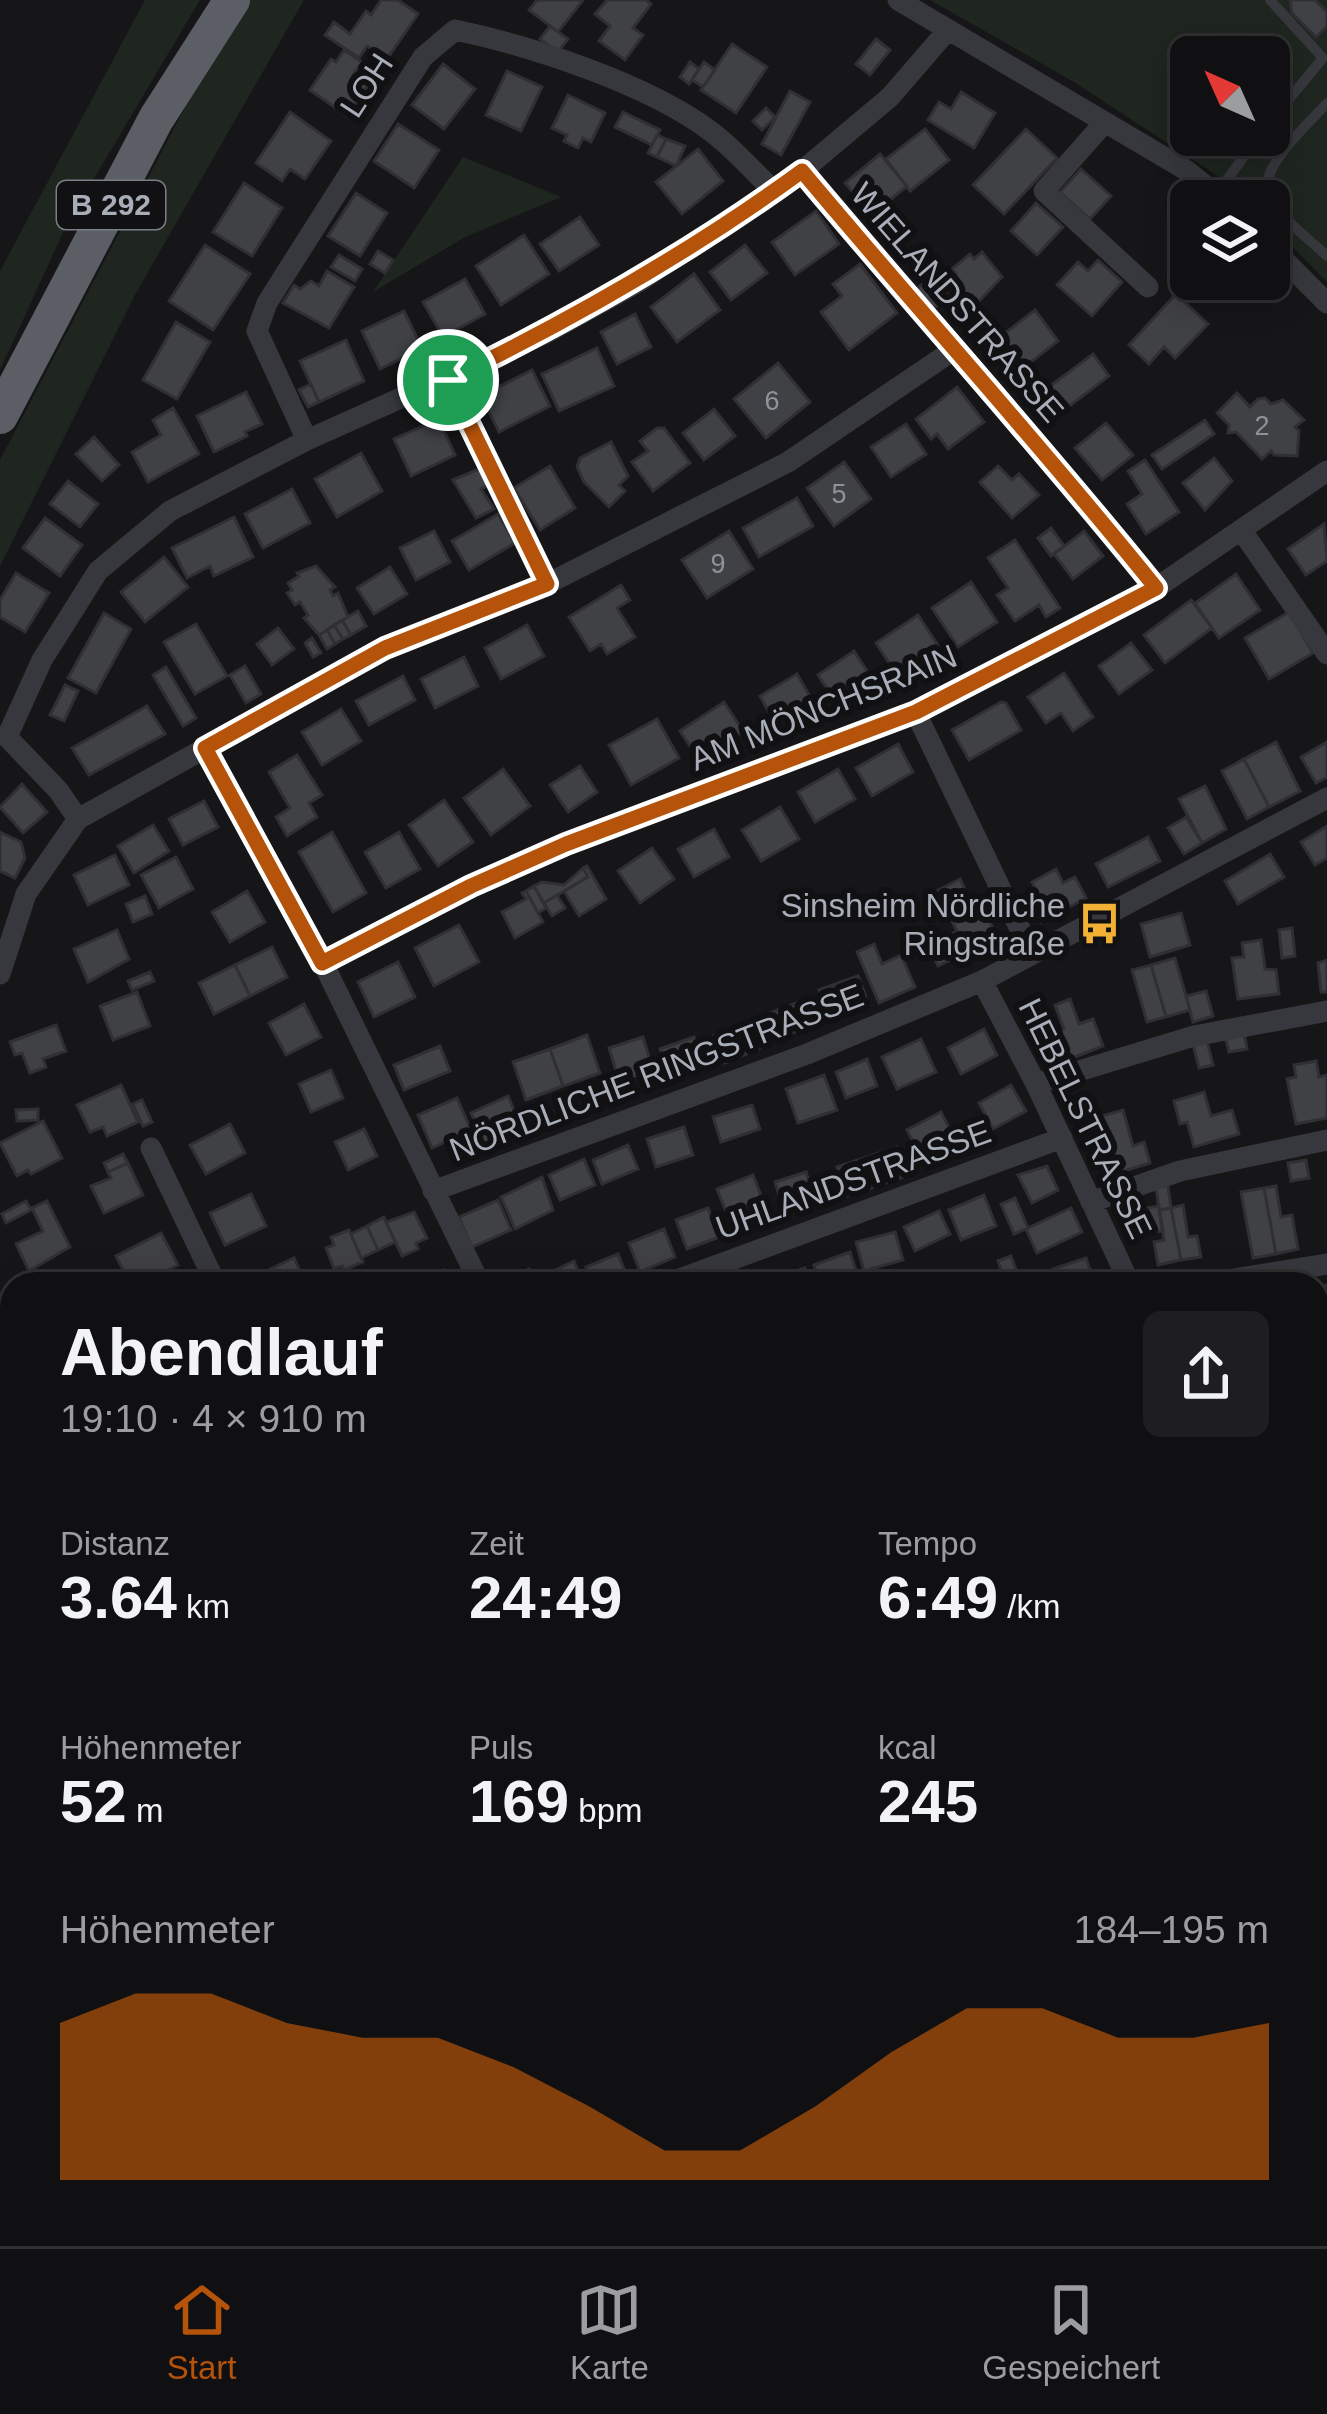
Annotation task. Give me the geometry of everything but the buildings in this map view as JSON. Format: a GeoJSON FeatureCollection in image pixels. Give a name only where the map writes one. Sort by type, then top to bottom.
{"type":"FeatureCollection","features":[{"type":"Feature","properties":{"kind":"highway","name":"B 292"},"geometry":{"type":"LineString","coordinates":[[0,416],[157,118],[232,0]]}},
{"type":"Feature","properties":{"kind":"street"},"geometry":{"type":"LineString","coordinates":[[898,0],[926,7],[947,31],[1199,180]]}},
{"type":"Feature","properties":{"kind":"street","name":"LOH"},"geometry":{"type":"LineString","coordinates":[[307,440],[257,331],[267,303],[423,58],[455,30],[610,79],[665,104],[713,133],[774,191]]}},
{"type":"Feature","properties":{"kind":"street"},"geometry":{"type":"LineString","coordinates":[[78,819],[58,790],[4,744],[42,660],[98,571],[170,511],[307,440],[448,380],[612,297],[802,171],[890,97],[947,31]]}},
{"type":"Feature","properties":{"kind":"street"},"geometry":{"type":"LineString","coordinates":[[1105,122],[1044,191],[1148,287]]}},
{"type":"Feature","properties":{"kind":"street","name":"WIELANDSTRASSE"},"geometry":{"type":"LineString","coordinates":[[802,171],[952,351],[1061,470],[1156,588]]}},
{"type":"Feature","properties":{"kind":"street"},"geometry":{"type":"LineString","coordinates":[[1290,266],[1327,303]]}},
{"type":"Feature","properties":{"kind":"street"},"geometry":{"type":"LineString","coordinates":[[0,974],[26,894],[78,819],[385,648],[547,584],[788,463],[952,351]]}},
{"type":"Feature","properties":{"kind":"street"},"geometry":{"type":"LineString","coordinates":[[448,380],[547,584]]}},
{"type":"Feature","properties":{"kind":"street","name":"AM MÖNCHSRAIN"},"geometry":{"type":"LineString","coordinates":[[322,963],[471,886],[566,844],[916,712],[1156,588],[1327,471]]}},
{"type":"Feature","properties":{"kind":"street"},"geometry":{"type":"LineString","coordinates":[[1242,531],[1327,654]]}},
{"type":"Feature","properties":{"kind":"street"},"geometry":{"type":"LineString","coordinates":[[916,712],[1032,954]]}},
{"type":"Feature","properties":{"kind":"street"},"geometry":{"type":"LineString","coordinates":[[205,748],[322,963],[474,1272]]}},
{"type":"Feature","properties":{"kind":"street","name":"NÖRDLICHE RINGSTRASSE"},"geometry":{"type":"LineString","coordinates":[[433,1190],[807,1054],[982,980],[1327,798]]}},
{"type":"Feature","properties":{"kind":"street","name":"HEBELSTRASSE"},"geometry":{"type":"LineString","coordinates":[[982,980],[1124,1272]]}},
{"type":"Feature","properties":{"kind":"street"},"geometry":{"type":"LineString","coordinates":[[1036,1084],[1194,1036],[1327,1011]]}},
{"type":"Feature","properties":{"kind":"street","name":"UHLANDSTRASSE"},"geometry":{"type":"LineString","coordinates":[[699,1272],[1062,1138]]}},
{"type":"Feature","properties":{"kind":"street"},"geometry":{"type":"LineString","coordinates":[[1091,1202],[1180,1171],[1327,1140]]}},
{"type":"Feature","properties":{"kind":"street"},"geometry":{"type":"LineString","coordinates":[[151,1148],[210,1272]]}},
{"type":"Feature","properties":{"kind":"street"},"geometry":{"type":"LineString","coordinates":[[1277,1272],[1327,1264]]}},
{"type":"Feature","properties":{"kind":"lane"},"geometry":{"type":"LineString","coordinates":[[1270,0],[1325,60],[1290,99]]}},
{"type":"Feature","properties":{"kind":"lane"},"geometry":{"type":"LineString","coordinates":[[1327,103],[1270,169],[1264,188],[1270,202],[1327,256]]}},
{"type":"Feature","properties":{"kind":"shaded area"},"geometry":{"type":"Polygon","coordinates":[[[145,0],[200,0],[67,224],[0,370],[0,271],[145,0]]]}},
{"type":"Feature","properties":{"kind":"shaded area"},"geometry":{"type":"Polygon","coordinates":[[[247,0],[304,0],[135,295],[0,566],[0,460],[202,75],[247,0]]]}},
{"type":"Feature","properties":{"kind":"shaded area"},"geometry":{"type":"Polygon","coordinates":[[[930,0],[1327,0],[1327,282],[1290,244],[1290,180],[1224,180],[1187,156],[1290,156],[1290,36],[1170,36],[1170,145],[1074,82],[930,0]]]}},
{"type":"Feature","properties":{"kind":"shaded area"},"geometry":{"type":"Polygon","coordinates":[[[463,157],[561,197],[465,237],[373,292],[463,157]]]}},
{"type":"Feature","properties":{"kind":"place","name":"Sinsheim Nördliche Ringstraße"},"geometry":{"type":"Point","coordinates":[1099,924]}},
{"type":"Feature","properties":{"kind":"route"},"geometry":{"type":"LineString","coordinates":[[802,171],[952,351],[1061,470],[1156,588],[916,712],[566,844],[471,886],[322,963],[205,748],[385,648],[547,584],[448,380],[612,297],[802,171]]}}]}
